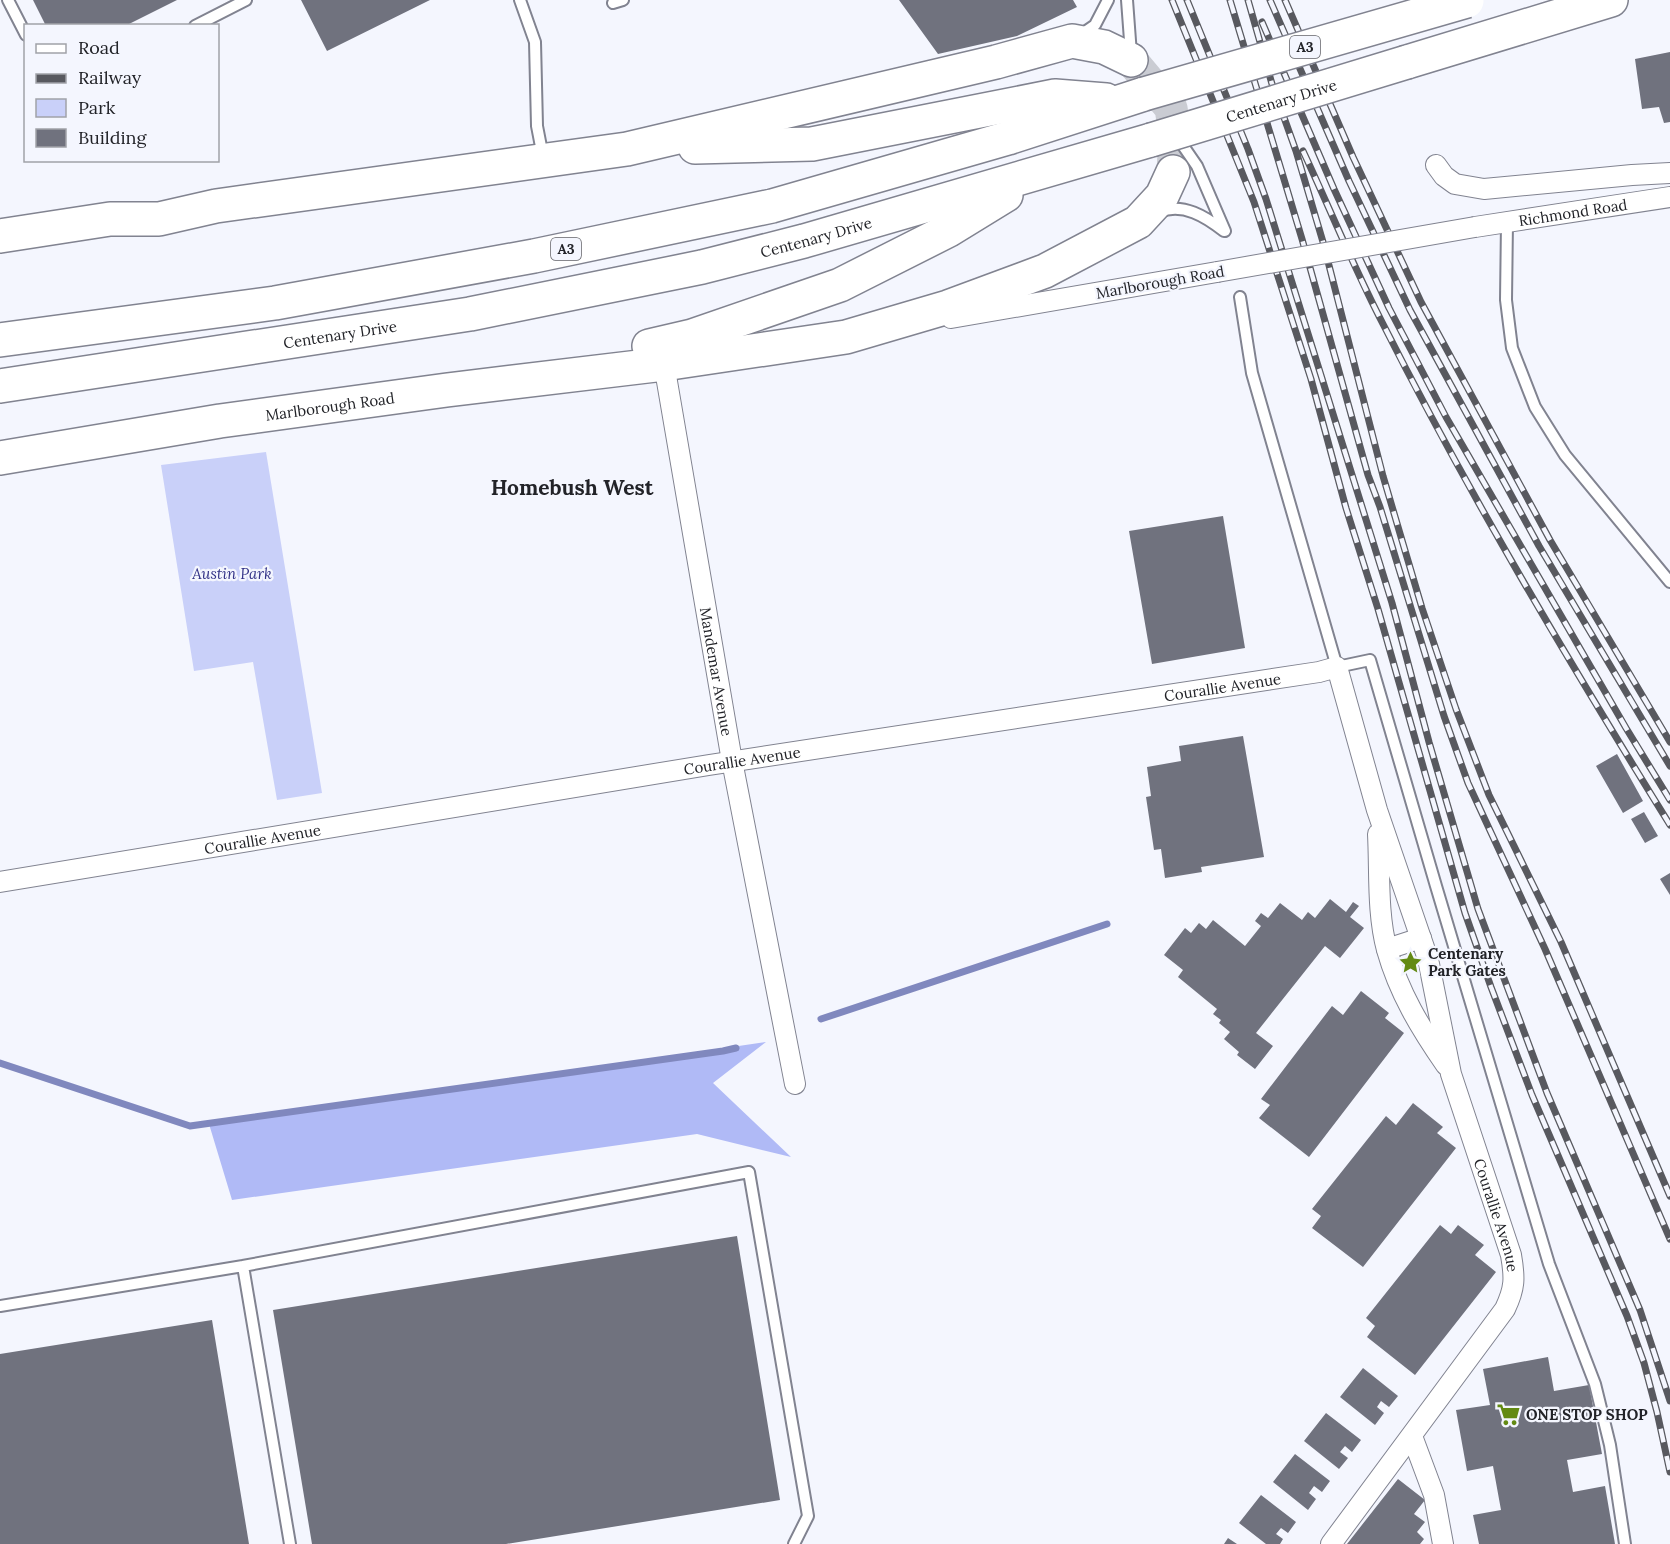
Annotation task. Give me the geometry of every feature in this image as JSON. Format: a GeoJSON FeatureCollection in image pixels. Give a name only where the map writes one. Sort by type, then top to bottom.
{"type":"FeatureCollection","features":[{"type":"Feature","properties":{"kind":"highway","name":"A3"},"geometry":{"type":"LineString","coordinates":[[0,340],[275,303],[534,256],[772,207],[1008,138],[1132,98],[1468,0]]}},
{"type":"Feature","properties":{"kind":"highway","name":"Centenary Drive"},"geometry":{"type":"LineString","coordinates":[[0,386],[470,314],[702,267],[770,250],[1040,173],[1611,0]]}},
{"type":"Feature","properties":{"kind":"highway"},"geometry":{"type":"LineString","coordinates":[[0,255],[109,235],[159,219],[216,206],[627,149],[996,62],[1072,41],[1104,47],[1131,60]]}},
{"type":"Feature","properties":{"kind":"highway"},"geometry":{"type":"LineString","coordinates":[[627,149],[812,144],[1055,96],[1132,98]]}},
{"type":"Feature","properties":{"kind":"highway","name":"Marlborough Road"},"geometry":{"type":"LineString","coordinates":[[0,458],[220,421],[447,390],[664,364],[846,337],[948,307],[1045,271],[1138,222],[1162,196],[1173,172]]}},
{"type":"Feature","properties":{"kind":"highway"},"geometry":{"type":"LineString","coordinates":[[447,390],[692,336],[840,285],[949,230],[1040,173]]}},
{"type":"Feature","properties":{"kind":"highway"},"geometry":{"type":"LineString","coordinates":[[0,236],[110,219],[159,219]]}},
{"type":"Feature","properties":{"kind":"street"},"geometry":{"type":"LineString","coordinates":[[1436,165],[1444,176],[1455,184],[1484,189],[1670,173]]}},
{"type":"Feature","properties":{"kind":"street","name":"Richmond Road"},"geometry":{"type":"LineString","coordinates":[[1475,227],[1670,197]]}},
{"type":"Feature","properties":{"kind":"street","name":"Marlborough Road"},"geometry":{"type":"LineString","coordinates":[[846,337],[1475,227]]}},
{"type":"Feature","properties":{"kind":"street","name":"Mandemar Avenue"},"geometry":{"type":"LineString","coordinates":[[664,364],[732,761],[795,1084]]}},
{"type":"Feature","properties":{"kind":"street","name":"Courallie Avenue"},"geometry":{"type":"LineString","coordinates":[[0,882],[732,761],[1319,672],[1337,667],[1377,810],[1428,959],[1451,1074],[1508,1245],[1515,1279],[1505,1310],[1331,1544]]}},
{"type":"Feature","properties":{"kind":"street","name":"Courallie Avenue"},"geometry":{"type":"LineString","coordinates":[[1377,810],[1381,914],[1387,949],[1400,987],[1418,1024],[1451,1074]]}},
{"type":"Feature","properties":{"kind":"street"},"geometry":{"type":"LineString","coordinates":[[1387,949],[1421,938]]}},
{"type":"Feature","properties":{"kind":"street"},"geometry":{"type":"LineString","coordinates":[[1412,1436],[1434,1495],[1443,1544]]}},
{"type":"Feature","properties":{"kind":"lane"},"geometry":{"type":"LineString","coordinates":[[8,0],[24,31]]}},
{"type":"Feature","properties":{"kind":"lane"},"geometry":{"type":"LineString","coordinates":[[199,24],[246,0]]}},
{"type":"Feature","properties":{"kind":"lane"},"geometry":{"type":"LineString","coordinates":[[520,0],[535,42],[537,126],[544,161]]}},
{"type":"Feature","properties":{"kind":"lane"},"geometry":{"type":"LineString","coordinates":[[1072,41],[1095,26],[1108,0]]}},
{"type":"Feature","properties":{"kind":"lane"},"geometry":{"type":"LineString","coordinates":[[1127,0],[1131,60]]}},
{"type":"Feature","properties":{"kind":"lane"},"geometry":{"type":"LineString","coordinates":[[1138,222],[1164,210],[1184,209],[1208,219],[1224,231],[1197,166],[1175,134]]}},
{"type":"Feature","properties":{"kind":"lane"},"geometry":{"type":"LineString","coordinates":[[1507,222],[1506,300],[1512,348],[1534,407],[1565,455],[1670,582]]}},
{"type":"Feature","properties":{"kind":"lane"},"geometry":{"type":"LineString","coordinates":[[1240,297],[1252,373],[1337,667],[1370,660],[1550,1264],[1595,1384],[1610,1444],[1625,1544]]}},
{"type":"Feature","properties":{"kind":"lane"},"geometry":{"type":"LineString","coordinates":[[0,1306],[243,1266],[749,1172],[808,1516],[794,1544]]}},
{"type":"Feature","properties":{"kind":"lane"},"geometry":{"type":"LineString","coordinates":[[243,1266],[290,1544]]}},
{"type":"Feature","properties":{"kind":"green space","name":"Austin Park"},"geometry":{"type":"Polygon","coordinates":[[[266,452],[322,793],[277,800],[253,662],[194,671],[161,465],[266,452]]]}},
{"type":"Feature","properties":{"kind":"shaded area"},"geometry":{"type":"Polygon","coordinates":[[[766,1042],[713,1083],[791,1157],[697,1134],[232,1200],[209,1124],[766,1042]]]}},
{"type":"Feature","properties":{"kind":"building"},"geometry":{"type":"Polygon","coordinates":[[[33,0],[177,0],[129,24],[45,24],[33,0]]]}},
{"type":"Feature","properties":{"kind":"building"},"geometry":{"type":"Polygon","coordinates":[[[301,0],[430,0],[327,51],[301,0]]]}},
{"type":"Feature","properties":{"kind":"building"},"geometry":{"type":"Polygon","coordinates":[[[899,0],[1073,0],[1077,7],[1017,36],[938,54],[899,0]]]}},
{"type":"Feature","properties":{"kind":"building"},"geometry":{"type":"Polygon","coordinates":[[[1670,52],[1670,122],[1664,123],[1659,107],[1642,109],[1635,59],[1670,52]]]}},
{"type":"Feature","properties":{"kind":"building"},"geometry":{"type":"Polygon","coordinates":[[[1223,516],[1245,648],[1152,664],[1129,531],[1223,516]]]}},
{"type":"Feature","properties":{"kind":"building"},"geometry":{"type":"Polygon","coordinates":[[[1243,736],[1264,857],[1201,867],[1202,872],[1165,878],[1161,849],[1154,850],[1146,797],[1151,796],[1147,767],[1181,761],[1179,746],[1243,736]]]}},
{"type":"Feature","properties":{"kind":"building"},"geometry":{"type":"Polygon","coordinates":[[[1617,754],[1643,801],[1623,813],[1596,766],[1617,754]]]}},
{"type":"Feature","properties":{"kind":"building"},"geometry":{"type":"Polygon","coordinates":[[[1644,812],[1658,836],[1645,843],[1631,819],[1644,812]]]}},
{"type":"Feature","properties":{"kind":"building"},"geometry":{"type":"Polygon","coordinates":[[[1670,873],[1670,895],[1660,879],[1670,873]]]}},
{"type":"Feature","properties":{"kind":"building"},"geometry":{"type":"Polygon","coordinates":[[[1330,899],[1346,912],[1353,902],[1359,906],[1350,917],[1364,928],[1340,958],[1325,946],[1256,1033],[1273,1046],[1255,1069],[1237,1055],[1239,1052],[1224,1039],[1230,1032],[1219,1023],[1221,1020],[1213,1014],[1217,1009],[1178,977],[1183,970],[1164,955],[1185,928],[1191,933],[1199,923],[1206,929],[1213,920],[1245,946],[1261,926],[1255,921],[1261,913],[1268,918],[1280,903],[1302,920],[1308,912],[1315,918],[1330,899]]]}},
{"type":"Feature","properties":{"kind":"building"},"geometry":{"type":"Polygon","coordinates":[[[1361,991],[1389,1013],[1385,1018],[1404,1033],[1309,1157],[1259,1118],[1270,1105],[1261,1099],[1332,1006],[1343,1015],[1361,991]]]}},
{"type":"Feature","properties":{"kind":"building"},"geometry":{"type":"Polygon","coordinates":[[[1413,1103],[1443,1127],[1437,1133],[1456,1148],[1363,1267],[1312,1228],[1321,1216],[1312,1209],[1386,1116],[1396,1125],[1413,1103]]]}},
{"type":"Feature","properties":{"kind":"building"},"geometry":{"type":"Polygon","coordinates":[[[1440,1225],[1451,1234],[1458,1225],[1484,1245],[1475,1255],[1496,1272],[1415,1375],[1367,1337],[1375,1326],[1366,1318],[1440,1225]]]}},
{"type":"Feature","properties":{"kind":"building"},"geometry":{"type":"Polygon","coordinates":[[[737,1236],[780,1500],[506,1544],[312,1544],[273,1310],[737,1236]]]}},
{"type":"Feature","properties":{"kind":"building"},"geometry":{"type":"Polygon","coordinates":[[[212,1320],[249,1544],[0,1544],[0,1354],[212,1320]]]}},
{"type":"Feature","properties":{"kind":"building"},"geometry":{"type":"Polygon","coordinates":[[[1548,1357],[1554,1391],[1589,1385],[1602,1454],[1567,1460],[1573,1492],[1605,1486],[1615,1544],[1479,1544],[1473,1515],[1501,1510],[1493,1466],[1467,1471],[1456,1410],[1490,1405],[1483,1369],[1548,1357]]]}},
{"type":"Feature","properties":{"kind":"building"},"geometry":{"type":"Polygon","coordinates":[[[1363,1368],[1398,1396],[1389,1407],[1381,1401],[1377,1407],[1384,1413],[1375,1425],[1340,1397],[1363,1368]]]}},
{"type":"Feature","properties":{"kind":"building"},"geometry":{"type":"Polygon","coordinates":[[[1326,1413],[1361,1440],[1352,1452],[1345,1446],[1340,1452],[1348,1458],[1339,1469],[1304,1441],[1326,1413]]]}},
{"type":"Feature","properties":{"kind":"building"},"geometry":{"type":"Polygon","coordinates":[[[1295,1454],[1330,1481],[1322,1492],[1314,1486],[1309,1493],[1316,1499],[1308,1510],[1273,1482],[1295,1454]]]}},
{"type":"Feature","properties":{"kind":"building"},"geometry":{"type":"Polygon","coordinates":[[[1398,1479],[1425,1500],[1414,1514],[1425,1522],[1417,1532],[1424,1539],[1420,1544],[1347,1544],[1398,1479]]]}},
{"type":"Feature","properties":{"kind":"building"},"geometry":{"type":"Polygon","coordinates":[[[1261,1495],[1296,1522],[1288,1533],[1281,1528],[1276,1534],[1283,1539],[1280,1544],[1266,1544],[1239,1523],[1261,1495]]]}},
{"type":"Feature","properties":{"kind":"building"},"geometry":{"type":"Polygon","coordinates":[[[1228,1538],[1237,1544],[1224,1544],[1228,1538]]]}},
{"type":"Feature","properties":{"kind":"waterway"},"geometry":{"type":"LineString","coordinates":[[821,1019],[1107,924]]}},
{"type":"Feature","properties":{"kind":"waterway"},"geometry":{"type":"LineString","coordinates":[[0,1063],[190,1126],[736,1048]]}},
{"type":"Feature","properties":{"kind":"tunnel"},"geometry":{"type":"LineString","coordinates":[[1131,60],[1171,108],[1175,134],[1173,172]]}},
{"type":"Feature","properties":{"kind":"railway"},"geometry":{"type":"LineString","coordinates":[[1172,0],[1254,202],[1311,379],[1346,508],[1378,609],[1465,913],[1532,1095],[1627,1316],[1644,1363],[1670,1472]]}},
{"type":"Feature","properties":{"kind":"railway"},"geometry":{"type":"LineString","coordinates":[[1187,0],[1266,199],[1392,603],[1429,742],[1478,909],[1547,1093],[1640,1310],[1670,1401]]}},
{"type":"Feature","properties":{"kind":"railway"},"geometry":{"type":"LineString","coordinates":[[1230,0],[1302,239],[1368,475],[1380,507],[1444,716],[1468,783],[1545,949],[1670,1239]]}},
{"type":"Feature","properties":{"kind":"railway"},"geometry":{"type":"LineString","coordinates":[[1248,0],[1272,84],[1296,151],[1323,242],[1383,476],[1422,608],[1456,709],[1489,795],[1561,942],[1670,1196]]}},
{"type":"Feature","properties":{"kind":"railway"},"geometry":{"type":"LineString","coordinates":[[1270,0],[1349,181],[1410,310],[1539,546],[1670,766]]}},
{"type":"Feature","properties":{"kind":"railway"},"geometry":{"type":"LineString","coordinates":[[1285,0],[1353,157],[1421,302],[1550,540],[1670,742]]}},
{"type":"Feature","properties":{"kind":"railway"},"geometry":{"type":"LineString","coordinates":[[1262,22],[1334,189],[1389,308],[1446,417],[1670,800]]}},
{"type":"Feature","properties":{"kind":"railway"},"geometry":{"type":"LineString","coordinates":[[1303,151],[1372,303],[1450,452],[1558,640],[1670,825]]}},
{"type":"Feature","properties":{"kind":"place","name":"Centenary Park Gates"},"geometry":{"type":"Point","coordinates":[1410,962]}},
{"type":"Feature","properties":{"kind":"place","name":"ONE STOP SHOP"},"geometry":{"type":"Point","coordinates":[1508,1414]}},
{"type":"Feature","properties":{"kind":"district","name":"Homebush West"},"geometry":{"type":"Point","coordinates":[572,487]}}]}
